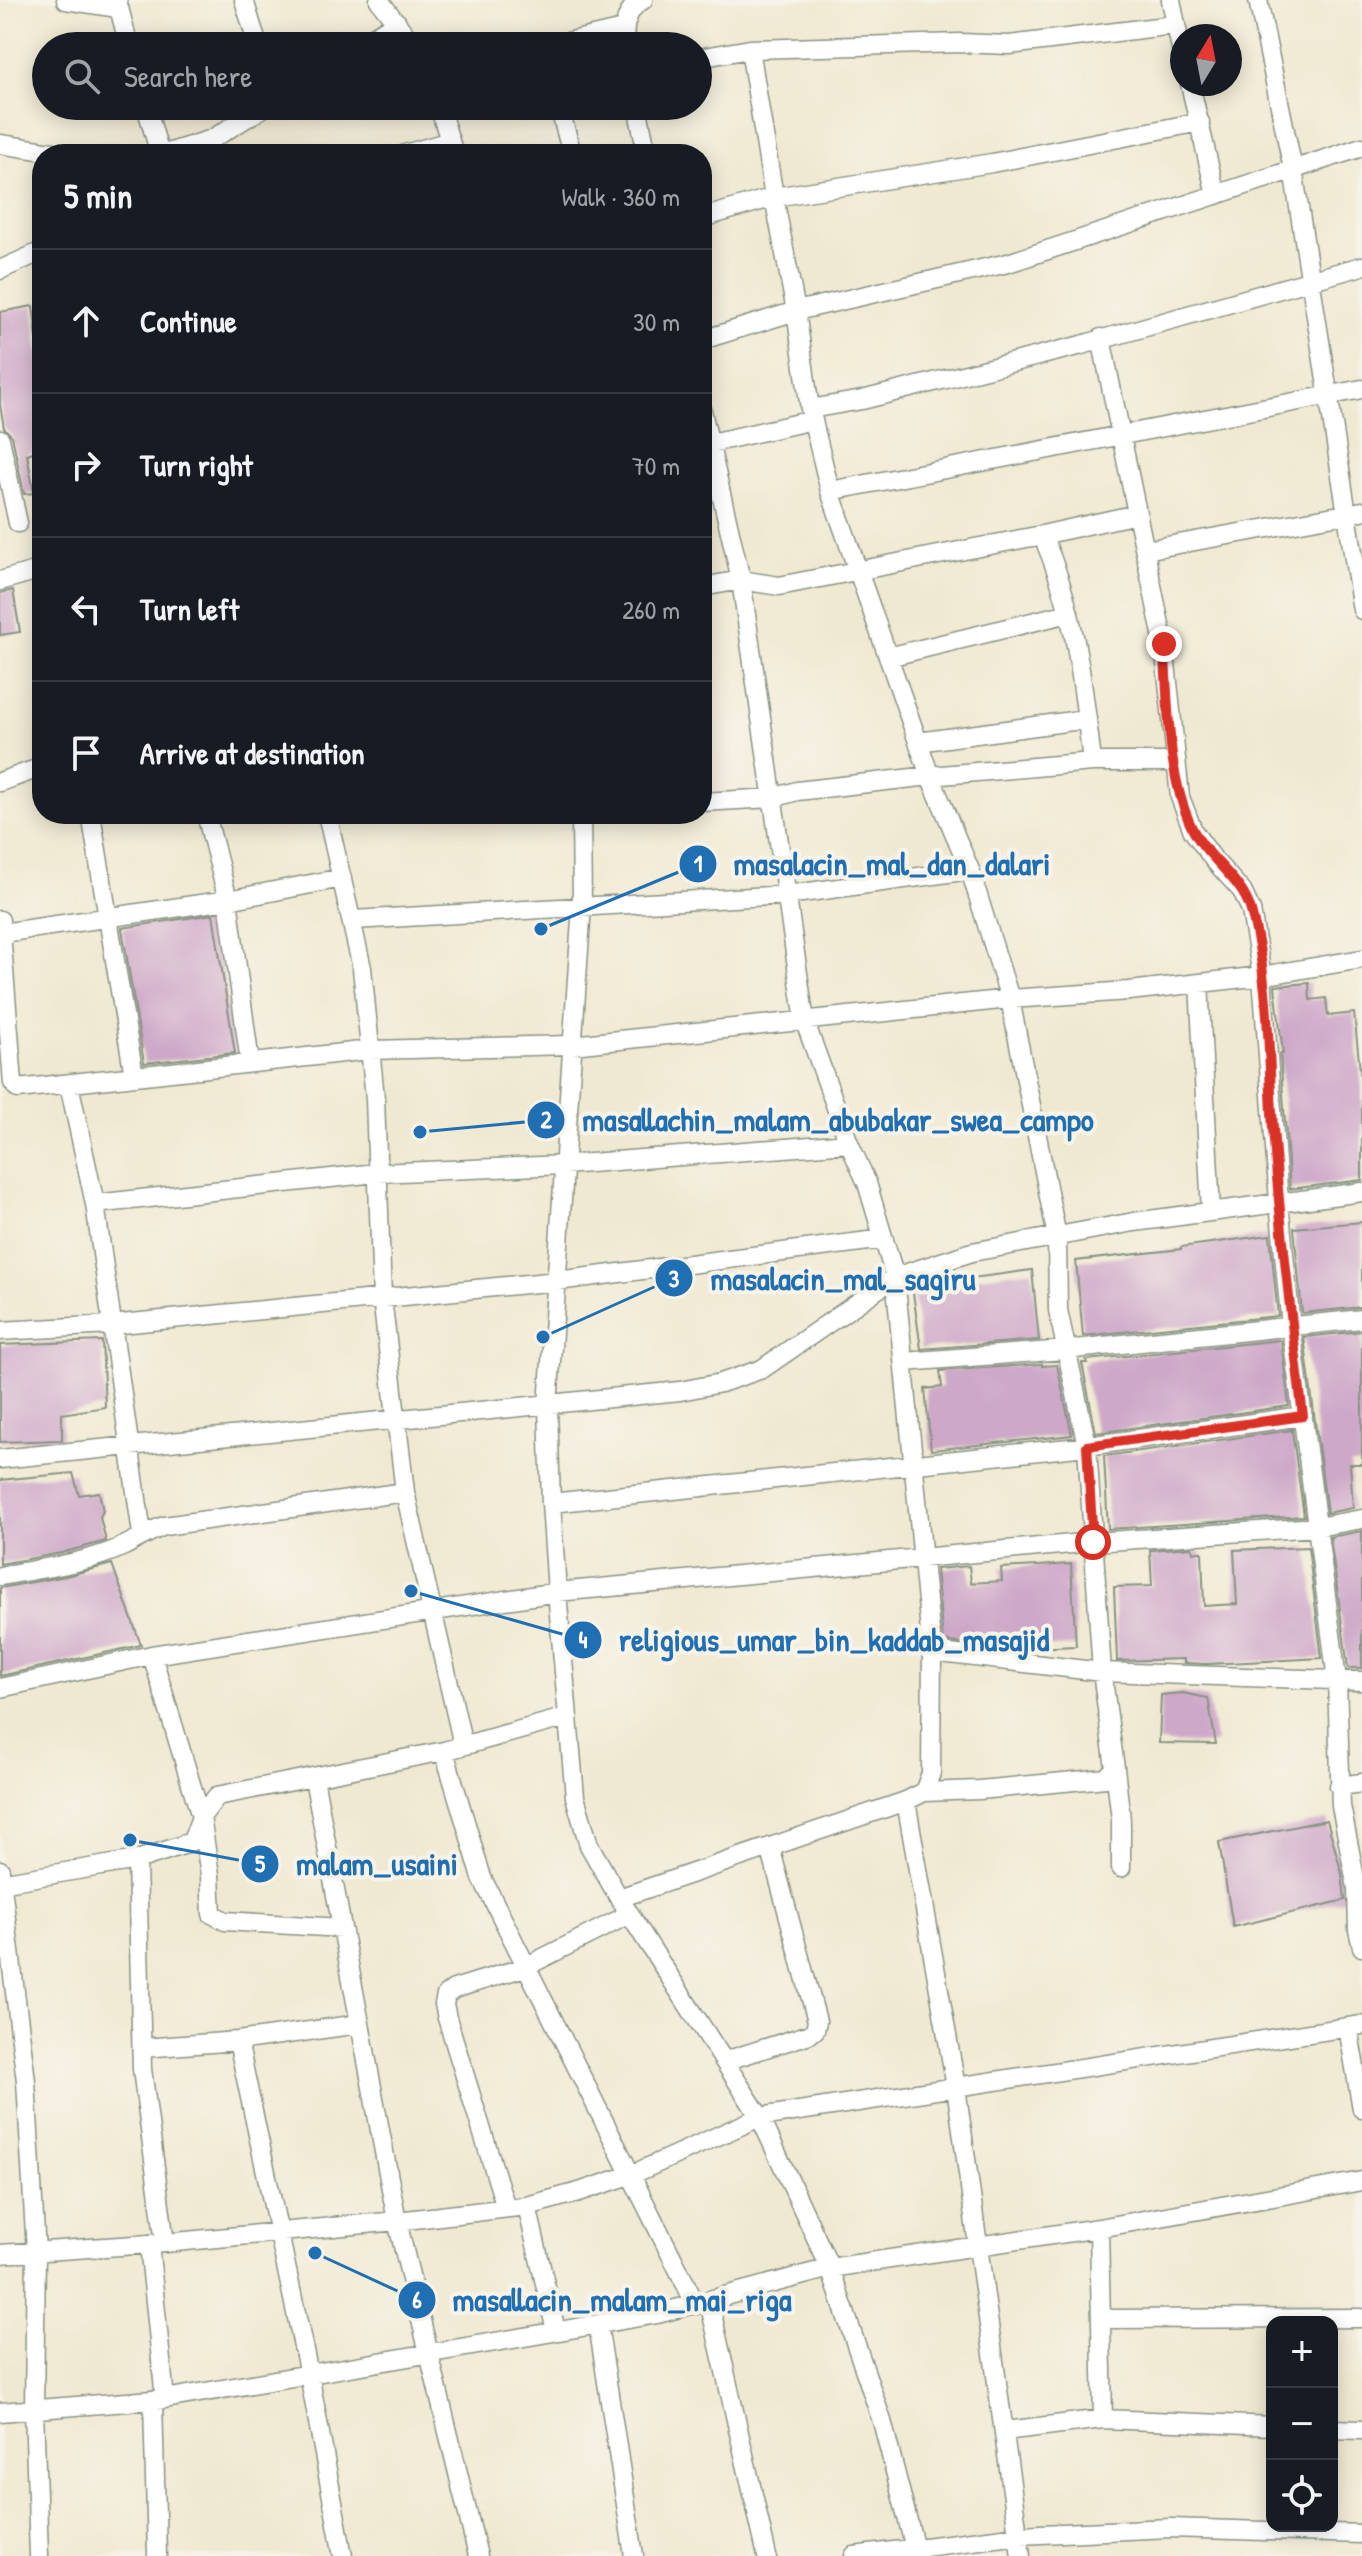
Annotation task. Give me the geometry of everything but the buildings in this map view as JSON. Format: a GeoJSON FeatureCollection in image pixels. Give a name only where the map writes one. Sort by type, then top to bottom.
{"type":"FeatureCollection","features":[{"type":"Feature","properties":{"kind":"street"},"geometry":{"type":"LineString","coordinates":[[66,0],[118,4],[125,32]]}},
{"type":"Feature","properties":{"kind":"street"},"geometry":{"type":"LineString","coordinates":[[244,0],[254,32]]}},
{"type":"Feature","properties":{"kind":"street"},"geometry":{"type":"LineString","coordinates":[[379,0],[404,32]]}},
{"type":"Feature","properties":{"kind":"street"},"geometry":{"type":"LineString","coordinates":[[625,32],[629,13],[643,0]]}},
{"type":"Feature","properties":{"kind":"street"},"geometry":{"type":"LineString","coordinates":[[1171,0],[1174,24]]}},
{"type":"Feature","properties":{"kind":"street"},"geometry":{"type":"LineString","coordinates":[[1258,0],[1293,169],[1329,397],[1355,513],[1362,610]]}},
{"type":"Feature","properties":{"kind":"street"},"geometry":{"type":"LineString","coordinates":[[381,32],[397,22]]}},
{"type":"Feature","properties":{"kind":"street"},"geometry":{"type":"LineString","coordinates":[[712,56],[750,49],[960,43],[1009,45],[1170,25]]}},
{"type":"Feature","properties":{"kind":"street"},"geometry":{"type":"LineString","coordinates":[[750,49],[812,414],[830,491],[930,776],[970,870],[1010,999],[1057,1237],[1058,1310],[1087,1446],[1102,1672],[1121,1820],[1121,1868]]}},
{"type":"Feature","properties":{"kind":"street"},"geometry":{"type":"LineString","coordinates":[[1193,96],[1216,195]]}},
{"type":"Feature","properties":{"kind":"street"},"geometry":{"type":"LineString","coordinates":[[151,120],[159,144]]}},
{"type":"Feature","properties":{"kind":"street"},"geometry":{"type":"LineString","coordinates":[[195,144],[212,139],[243,120]]}},
{"type":"Feature","properties":{"kind":"street"},"geometry":{"type":"LineString","coordinates":[[443,120],[451,144]]}},
{"type":"Feature","properties":{"kind":"street"},"geometry":{"type":"LineString","coordinates":[[563,120],[569,144]]}},
{"type":"Feature","properties":{"kind":"street"},"geometry":{"type":"LineString","coordinates":[[640,120],[645,144]]}},
{"type":"Feature","properties":{"kind":"street"},"geometry":{"type":"LineString","coordinates":[[712,215],[774,197],[992,163],[1200,122]]}},
{"type":"Feature","properties":{"kind":"street"},"geometry":{"type":"LineString","coordinates":[[0,144],[32,149]]}},
{"type":"Feature","properties":{"kind":"street"},"geometry":{"type":"LineString","coordinates":[[712,337],[796,311],[1008,263],[1362,147]]}},
{"type":"Feature","properties":{"kind":"street"},"geometry":{"type":"LineString","coordinates":[[0,270],[32,256]]}},
{"type":"Feature","properties":{"kind":"street"},"geometry":{"type":"LineString","coordinates":[[712,442],[1362,266]]}},
{"type":"Feature","properties":{"kind":"street"},"geometry":{"type":"LineString","coordinates":[[1101,338],[1164,644],[1180,797],[1193,831],[1242,891],[1251,910],[1262,976],[1291,1327],[1337,1680],[1339,1786],[1360,1908],[1358,1930],[1362,1947]]}},
{"type":"Feature","properties":{"kind":"street"},"geometry":{"type":"LineString","coordinates":[[830,491],[1362,389]]}},
{"type":"Feature","properties":{"kind":"street"},"geometry":{"type":"LineString","coordinates":[[0,439],[18,523]]}},
{"type":"Feature","properties":{"kind":"street"},"geometry":{"type":"LineString","coordinates":[[712,470],[741,580],[805,1022],[849,1143],[867,1183],[895,1277],[932,1652],[931,1773],[924,1792]]}},
{"type":"Feature","properties":{"kind":"street"},"geometry":{"type":"LineString","coordinates":[[1145,550],[1355,513]]}},
{"type":"Feature","properties":{"kind":"street"},"geometry":{"type":"LineString","coordinates":[[712,585],[741,580],[779,586],[1137,514]]}},
{"type":"Feature","properties":{"kind":"street"},"geometry":{"type":"LineString","coordinates":[[1042,535],[1055,564],[1081,662],[1092,762]]}},
{"type":"Feature","properties":{"kind":"street"},"geometry":{"type":"LineString","coordinates":[[0,581],[32,572]]}},
{"type":"Feature","properties":{"kind":"street"},"geometry":{"type":"LineString","coordinates":[[888,657],[1069,613]]}},
{"type":"Feature","properties":{"kind":"street"},"geometry":{"type":"LineString","coordinates":[[918,742],[1087,719]]}},
{"type":"Feature","properties":{"kind":"street"},"geometry":{"type":"LineString","coordinates":[[712,801],[773,798],[797,791],[1092,762],[1175,762]]}},
{"type":"Feature","properties":{"kind":"street"},"geometry":{"type":"LineString","coordinates":[[0,782],[32,771]]}},
{"type":"Feature","properties":{"kind":"street"},"geometry":{"type":"LineString","coordinates":[[93,824],[134,1076]]}},
{"type":"Feature","properties":{"kind":"street"},"geometry":{"type":"LineString","coordinates":[[209,824],[228,900],[250,1063]]}},
{"type":"Feature","properties":{"kind":"street"},"geometry":{"type":"LineString","coordinates":[[329,824],[362,968],[375,1098],[382,1298],[405,1492],[463,1745]]}},
{"type":"Feature","properties":{"kind":"street"},"geometry":{"type":"LineString","coordinates":[[581,824],[582,905],[548,1406],[557,1592],[575,1797],[589,1845],[760,2117],[830,2268],[882,2421],[916,2552]]}},
{"type":"Feature","properties":{"kind":"street"},"geometry":{"type":"LineString","coordinates":[[353,920],[787,895],[970,870]]}},
{"type":"Feature","properties":{"kind":"street"},"geometry":{"type":"LineString","coordinates":[[9,1092],[13,1083],[1,926],[108,917],[228,900],[342,878]]}},
{"type":"Feature","properties":{"kind":"street"},"geometry":{"type":"LineString","coordinates":[[9,1092],[370,1050],[572,1045],[1010,999],[1129,991],[1361,963]]}},
{"type":"Feature","properties":{"kind":"street"},"geometry":{"type":"LineString","coordinates":[[1199,983],[1211,1212]]}},
{"type":"Feature","properties":{"kind":"street"},"geometry":{"type":"LineString","coordinates":[[69,1084],[95,1204],[142,1534]]}},
{"type":"Feature","properties":{"kind":"street"},"geometry":{"type":"LineString","coordinates":[[95,1204],[376,1173],[564,1165],[849,1143]]}},
{"type":"Feature","properties":{"kind":"street"},"geometry":{"type":"LineString","coordinates":[[0,1459],[548,1406],[680,1391],[721,1383],[762,1369],[895,1277],[972,1252],[1211,1212],[1362,1192]]}},
{"type":"Feature","properties":{"kind":"street"},"geometry":{"type":"LineString","coordinates":[[0,1331],[111,1325],[557,1281],[884,1239]]}},
{"type":"Feature","properties":{"kind":"street"},"geometry":{"type":"LineString","coordinates":[[904,1362],[1065,1350],[1362,1319]]}},
{"type":"Feature","properties":{"kind":"street"},"geometry":{"type":"LineString","coordinates":[[551,1503],[1087,1446],[1303,1416]]}},
{"type":"Feature","properties":{"kind":"street"},"geometry":{"type":"LineString","coordinates":[[0,1576],[74,1562],[123,1546],[142,1534],[164,1526],[405,1492]]}},
{"type":"Feature","properties":{"kind":"street"},"geometry":{"type":"LineString","coordinates":[[0,1688],[152,1655],[557,1592],[1093,1542],[1317,1527],[1362,1519]]}},
{"type":"Feature","properties":{"kind":"street"},"geometry":{"type":"LineString","coordinates":[[932,1652],[1102,1672],[1362,1681]]}},
{"type":"Feature","properties":{"kind":"street"},"geometry":{"type":"LineString","coordinates":[[152,1655],[201,1817],[210,1875],[210,1910],[216,1918],[225,1921],[342,1928]]}},
{"type":"Feature","properties":{"kind":"street"},"geometry":{"type":"LineString","coordinates":[[39,2556],[34,2409],[36,2252],[26,2081],[1,1879],[137,1860],[192,1841],[201,1817],[217,1796],[444,1751],[567,1717]]}},
{"type":"Feature","properties":{"kind":"street"},"geometry":{"type":"LineString","coordinates":[[444,1751],[482,1878],[525,1967],[702,2303],[767,2556]]}},
{"type":"Feature","properties":{"kind":"street"},"geometry":{"type":"LineString","coordinates":[[506,2208],[444,2004],[446,1995],[454,1989],[525,1967],[625,1906],[770,1847],[906,1801],[924,1792],[1106,1778],[1115,1768]]}},
{"type":"Feature","properties":{"kind":"street"},"geometry":{"type":"LineString","coordinates":[[314,1778],[397,2221],[478,2556]]}},
{"type":"Feature","properties":{"kind":"street"},"geometry":{"type":"LineString","coordinates":[[1339,1786],[1362,1783]]}},
{"type":"Feature","properties":{"kind":"street"},"geometry":{"type":"LineString","coordinates":[[906,1801],[956,2087],[1021,2556]]}},
{"type":"Feature","properties":{"kind":"street"},"geometry":{"type":"LineString","coordinates":[[725,2061],[810,2034],[815,2030],[817,2021],[770,1847]]}},
{"type":"Feature","properties":{"kind":"street"},"geometry":{"type":"LineString","coordinates":[[137,1860],[142,2048],[157,2243],[157,2556]]}},
{"type":"Feature","properties":{"kind":"street"},"geometry":{"type":"LineString","coordinates":[[142,2048],[238,2041],[359,2024]]}},
{"type":"Feature","properties":{"kind":"street"},"geometry":{"type":"LineString","coordinates":[[0,2254],[278,2232],[527,2206],[633,2174],[760,2117],[1355,2026],[1362,2109]]}},
{"type":"Feature","properties":{"kind":"street"},"geometry":{"type":"LineString","coordinates":[[238,2041],[309,2374],[343,2556]]}},
{"type":"Feature","properties":{"kind":"street"},"geometry":{"type":"LineString","coordinates":[[0,2412],[159,2400],[598,2324],[702,2303],[830,2268],[1099,2228],[1362,2181]]}},
{"type":"Feature","properties":{"kind":"street"},"geometry":{"type":"LineString","coordinates":[[527,2206],[556,2331]]}},
{"type":"Feature","properties":{"kind":"street"},"geometry":{"type":"LineString","coordinates":[[1099,2228],[1103,2419]]}},
{"type":"Feature","properties":{"kind":"street"},"geometry":{"type":"LineString","coordinates":[[1101,2319],[1362,2318]]}},
{"type":"Feature","properties":{"kind":"street"},"geometry":{"type":"LineString","coordinates":[[598,2324],[634,2556]]}},
{"type":"Feature","properties":{"kind":"street"},"geometry":{"type":"LineString","coordinates":[[1005,2431],[1103,2419],[1266,2426]]}},
{"type":"Feature","properties":{"kind":"street"},"geometry":{"type":"LineString","coordinates":[[1338,2429],[1362,2430]]}},
{"type":"Feature","properties":{"kind":"street"},"geometry":{"type":"LineString","coordinates":[[854,2556],[916,2552],[1019,2535],[1170,2528],[1362,2534]]}},
{"type":"Feature","properties":{"kind":"place","name":"masalacin_mal_dan_dalari"},"geometry":{"type":"Point","coordinates":[541,929]}},
{"type":"Feature","properties":{"kind":"place","name":"masallachin_malam_abubakar_swea_campo"},"geometry":{"type":"Point","coordinates":[420,1132]}},
{"type":"Feature","properties":{"kind":"place","name":"masalacin_mal_sagiru"},"geometry":{"type":"Point","coordinates":[543,1337]}},
{"type":"Feature","properties":{"kind":"place","name":"religious_umar_bin_kaddab_masajid"},"geometry":{"type":"Point","coordinates":[411,1591]}},
{"type":"Feature","properties":{"kind":"place","name":"malam_usaini"},"geometry":{"type":"Point","coordinates":[130,1840]}},
{"type":"Feature","properties":{"kind":"place","name":"masallacin_malam_mai_riga"},"geometry":{"type":"Point","coordinates":[315,2253]}},
{"type":"Feature","properties":{"kind":"route"},"geometry":{"type":"LineString","coordinates":[[1093,1542],[1087,1446],[1303,1416],[1279,1202],[1262,976],[1251,910],[1242,891],[1193,831],[1180,797],[1164,644]]}}]}
